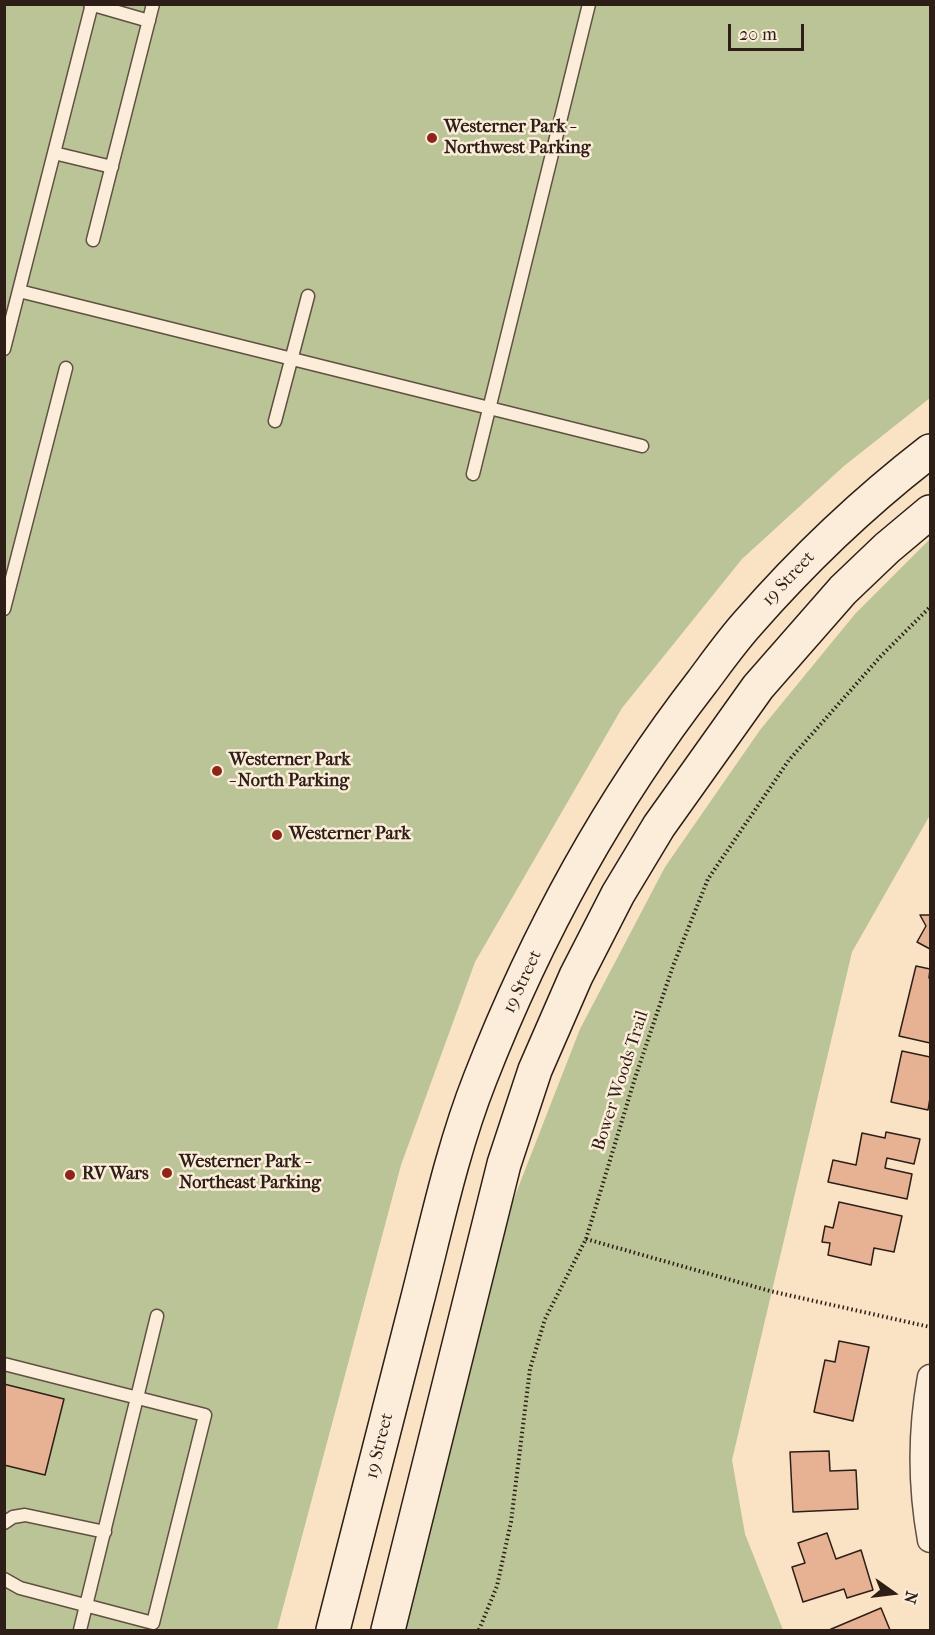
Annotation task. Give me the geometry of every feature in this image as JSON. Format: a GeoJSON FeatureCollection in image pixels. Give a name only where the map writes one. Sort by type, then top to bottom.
{"type":"FeatureCollection","features":[{"type":"Feature","properties":{"kind":"main road","name":"19 Street"},"geometry":{"type":"LineString","coordinates":[[333,1630],[452,1165],[480,1080],[528,969],[580,866],[624,793],[675,717],[746,625],[816,550],[896,477],[930,451]]}},
{"type":"Feature","properties":{"kind":"main road"},"geometry":{"type":"LineString","coordinates":[[388,1630],[504,1164],[535,1070],[576,976],[618,894],[659,826],[758,687],[843,590],[930,512]]}},
{"type":"Feature","properties":{"kind":"street"},"geometry":{"type":"LineString","coordinates":[[930,1377],[922,1443],[924,1508],[930,1539]]}},
{"type":"Feature","properties":{"kind":"lane"},"geometry":{"type":"LineString","coordinates":[[93,240],[153,4]]}},
{"type":"Feature","properties":{"kind":"lane"},"geometry":{"type":"LineString","coordinates":[[473,474],[589,4]]}},
{"type":"Feature","properties":{"kind":"lane"},"geometry":{"type":"LineString","coordinates":[[4,349],[91,5],[149,21]]}},
{"type":"Feature","properties":{"kind":"lane"},"geometry":{"type":"LineString","coordinates":[[54,153],[112,167]]}},
{"type":"Feature","properties":{"kind":"lane"},"geometry":{"type":"LineString","coordinates":[[19,291],[642,446]]}},
{"type":"Feature","properties":{"kind":"lane"},"geometry":{"type":"LineString","coordinates":[[275,421],[308,296]]}},
{"type":"Feature","properties":{"kind":"lane"},"geometry":{"type":"LineString","coordinates":[[4,609],[66,368]]}},
{"type":"Feature","properties":{"kind":"lane"},"geometry":{"type":"LineString","coordinates":[[80,1630],[157,1316]]}},
{"type":"Feature","properties":{"kind":"lane"},"geometry":{"type":"LineString","coordinates":[[4,1364],[205,1415],[153,1623],[20,1588],[4,1579]]}},
{"type":"Feature","properties":{"kind":"lane"},"geometry":{"type":"LineString","coordinates":[[4,1523],[13,1517],[25,1515],[105,1532]]}},
{"type":"Feature","properties":{"kind":"path","name":"Bower Woods Trail"},"geometry":{"type":"LineString","coordinates":[[479,1630],[497,1586],[511,1522],[530,1369],[545,1319],[586,1239],[642,1056],[673,966],[708,879],[789,760],[881,656],[930,608]]}},
{"type":"Feature","properties":{"kind":"path"},"geometry":{"type":"LineString","coordinates":[[586,1239],[770,1291],[930,1327]]}},
{"type":"Feature","properties":{"kind":"green space","name":"Westerner Park"},"geometry":{"type":"Polygon","coordinates":[[[5,5],[930,5],[930,398],[844,466],[742,559],[622,708],[475,962],[401,1165],[277,1630],[5,1630],[5,5]]]}},
{"type":"Feature","properties":{"kind":"green space"},"geometry":{"type":"Polygon","coordinates":[[[930,539],[930,815],[852,952],[732,1460],[745,1534],[783,1630],[400,1630],[511,1206],[580,1029],[665,867],[760,730],[855,614],[930,539]]]}},
{"type":"Feature","properties":{"kind":"building"},"geometry":{"type":"Polygon","coordinates":[[[920,915],[930,915],[930,949],[917,942],[926,926],[920,915]]]}},
{"type":"Feature","properties":{"kind":"building"},"geometry":{"type":"Polygon","coordinates":[[[916,966],[930,969],[930,1043],[899,1036],[916,966]]]}},
{"type":"Feature","properties":{"kind":"building"},"geometry":{"type":"Polygon","coordinates":[[[902,1051],[930,1057],[928,1110],[891,1102],[902,1051]]]}},
{"type":"Feature","properties":{"kind":"building"},"geometry":{"type":"Polygon","coordinates":[[[886,1132],[920,1139],[914,1164],[887,1158],[885,1168],[912,1174],[907,1199],[828,1182],[833,1160],[856,1165],[862,1133],[885,1138],[886,1132]]]}},
{"type":"Feature","properties":{"kind":"building"},"geometry":{"type":"Polygon","coordinates":[[[839,1202],[902,1216],[894,1252],[874,1248],[871,1265],[828,1255],[830,1243],[822,1242],[825,1226],[833,1228],[839,1202]]]}},
{"type":"Feature","properties":{"kind":"building"},"geometry":{"type":"Polygon","coordinates":[[[839,1341],[869,1347],[853,1421],[814,1412],[825,1360],[835,1362],[839,1341]]]}},
{"type":"Feature","properties":{"kind":"building"},"geometry":{"type":"Polygon","coordinates":[[[4,1384],[64,1399],[45,1475],[4,1465],[4,1384]]]}},
{"type":"Feature","properties":{"kind":"building"},"geometry":{"type":"Polygon","coordinates":[[[829,1451],[830,1471],[856,1470],[858,1509],[793,1512],[790,1452],[829,1451]]]}},
{"type":"Feature","properties":{"kind":"building"},"geometry":{"type":"Polygon","coordinates":[[[827,1533],[836,1559],[861,1550],[873,1590],[847,1598],[844,1589],[803,1602],[792,1567],[805,1563],[798,1543],[827,1533]]]}},
{"type":"Feature","properties":{"kind":"building"},"geometry":{"type":"Polygon","coordinates":[[[881,1608],[890,1630],[829,1630],[881,1608]]]}},
{"type":"Feature","properties":{"kind":"place","name":"Westerner Park - Northwest Parking"},"geometry":{"type":"Point","coordinates":[432,138]}},
{"type":"Feature","properties":{"kind":"place","name":"Westerner Park - North Parking"},"geometry":{"type":"Point","coordinates":[217,771]}},
{"type":"Feature","properties":{"kind":"place","name":"Westerner Park"},"geometry":{"type":"Point","coordinates":[277,835]}},
{"type":"Feature","properties":{"kind":"place","name":"Westerner Park - Northeast Parking"},"geometry":{"type":"Point","coordinates":[167,1173]}},
{"type":"Feature","properties":{"kind":"place","name":"RV Wars"},"geometry":{"type":"Point","coordinates":[70,1175]}}]}
